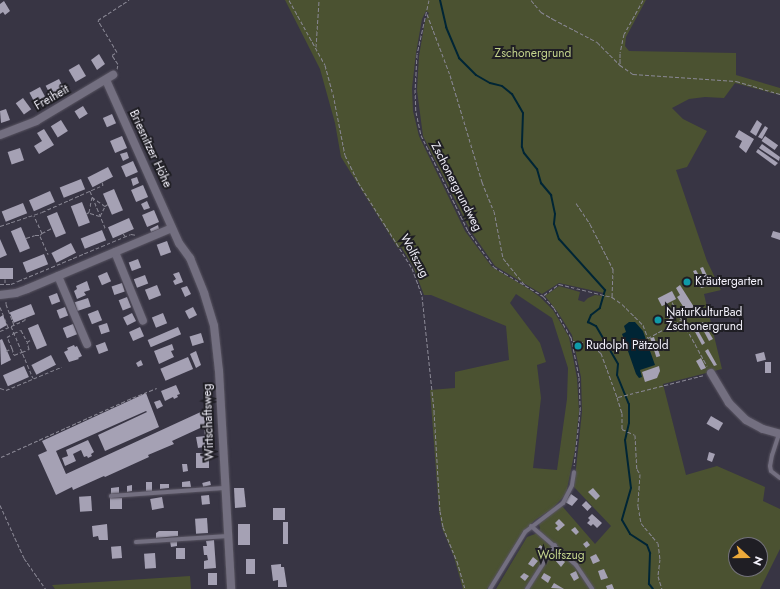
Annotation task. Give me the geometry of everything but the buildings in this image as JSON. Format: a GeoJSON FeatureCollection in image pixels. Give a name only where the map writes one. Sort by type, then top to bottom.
{"type":"FeatureCollection","features":[{"type":"Feature","properties":{"kind":"street","name":"Freiheit"},"geometry":{"type":"LineString","coordinates":[[0,136],[36,121],[113,75]]}},
{"type":"Feature","properties":{"kind":"street","name":"Briesnitzer Höhe"},"geometry":{"type":"LineString","coordinates":[[106,80],[179,243],[190,258]]}},
{"type":"Feature","properties":{"kind":"street"},"geometry":{"type":"LineString","coordinates":[[4,295],[27,289],[172,228]]}},
{"type":"Feature","properties":{"kind":"street"},"geometry":{"type":"LineString","coordinates":[[115,252],[143,321]]}},
{"type":"Feature","properties":{"kind":"street","name":"Wirtschaftsweg"},"geometry":{"type":"LineString","coordinates":[[190,258],[204,292],[214,326],[220,384],[224,488],[231,589]]}},
{"type":"Feature","properties":{"kind":"street"},"geometry":{"type":"LineString","coordinates":[[58,276],[87,344]]}},
{"type":"Feature","properties":{"kind":"street"},"geometry":{"type":"LineString","coordinates":[[711,373],[729,403],[746,420],[763,429],[780,434]]}},
{"type":"Feature","properties":{"kind":"lane"},"geometry":{"type":"LineString","coordinates":[[780,434],[770,466],[772,471],[780,478]]}},
{"type":"Feature","properties":{"kind":"lane"},"geometry":{"type":"LineString","coordinates":[[490,589],[518,541],[531,526],[554,511],[563,502],[572,484],[574,472]]}},
{"type":"Feature","properties":{"kind":"lane"},"geometry":{"type":"LineString","coordinates":[[111,496],[224,488]]}},
{"type":"Feature","properties":{"kind":"lane"},"geometry":{"type":"LineString","coordinates":[[531,526],[576,565],[592,589]]}},
{"type":"Feature","properties":{"kind":"lane"},"geometry":{"type":"LineString","coordinates":[[136,542],[228,536]]}},
{"type":"Feature","properties":{"kind":"lane"},"geometry":{"type":"LineString","coordinates":[[527,589],[555,546]]}},
{"type":"Feature","properties":{"kind":"path"},"geometry":{"type":"LineString","coordinates":[[113,75],[118,64],[112,55],[117,52],[98,20],[129,0]]}},
{"type":"Feature","properties":{"kind":"path","name":"Wolfszug"},"geometry":{"type":"LineString","coordinates":[[289,0],[325,65],[333,94],[345,155],[358,182],[412,268],[422,296],[434,411],[440,511],[443,528],[457,561],[465,589]]}},
{"type":"Feature","properties":{"kind":"path"},"geometry":{"type":"LineString","coordinates":[[316,48],[319,0]]}},
{"type":"Feature","properties":{"kind":"path","name":"Zschonergrundweg"},"geometry":{"type":"LineString","coordinates":[[429,0],[418,54],[415,89],[416,112],[421,135],[468,231],[494,267],[543,296],[554,308],[572,341],[579,378],[580,411],[574,472]]}},
{"type":"Feature","properties":{"kind":"path"},"geometry":{"type":"LineString","coordinates":[[531,0],[541,12],[597,42],[620,65],[633,74],[736,81],[780,94]]}},
{"type":"Feature","properties":{"kind":"path"},"geometry":{"type":"LineString","coordinates":[[620,65],[620,53],[624,34],[642,0]]}},
{"type":"Feature","properties":{"kind":"path"},"geometry":{"type":"LineString","coordinates":[[426,13],[450,74],[482,182],[494,211],[504,258],[526,285]]}},
{"type":"Feature","properties":{"kind":"path"},"geometry":{"type":"LineString","coordinates":[[0,226],[34,216],[103,185],[102,182]]}},
{"type":"Feature","properties":{"kind":"path"},"geometry":{"type":"LineString","coordinates":[[90,191],[106,230]]}},
{"type":"Feature","properties":{"kind":"path"},"geometry":{"type":"LineString","coordinates":[[92,197],[105,206]]}},
{"type":"Feature","properties":{"kind":"path"},"geometry":{"type":"LineString","coordinates":[[86,214],[89,212],[92,197]]}},
{"type":"Feature","properties":{"kind":"path"},"geometry":{"type":"LineString","coordinates":[[576,203],[590,224],[613,269],[612,297]]}},
{"type":"Feature","properties":{"kind":"path"},"geometry":{"type":"LineString","coordinates":[[100,216],[105,206],[108,204]]}},
{"type":"Feature","properties":{"kind":"path"},"geometry":{"type":"LineString","coordinates":[[44,206],[45,210]]}},
{"type":"Feature","properties":{"kind":"path"},"geometry":{"type":"LineString","coordinates":[[89,212],[100,216]]}},
{"type":"Feature","properties":{"kind":"path"},"geometry":{"type":"LineString","coordinates":[[34,216],[42,233]]}},
{"type":"Feature","properties":{"kind":"path"},"geometry":{"type":"LineString","coordinates":[[26,238],[40,235],[52,228]]}},
{"type":"Feature","properties":{"kind":"path"},"geometry":{"type":"LineString","coordinates":[[123,233],[125,237]]}},
{"type":"Feature","properties":{"kind":"path"},"geometry":{"type":"LineString","coordinates":[[0,284],[10,284],[125,237],[136,234],[147,239]]}},
{"type":"Feature","properties":{"kind":"path"},"geometry":{"type":"LineString","coordinates":[[40,235],[48,254]]}},
{"type":"Feature","properties":{"kind":"path"},"geometry":{"type":"LineString","coordinates":[[65,257],[67,261]]}},
{"type":"Feature","properties":{"kind":"path"},"geometry":{"type":"LineString","coordinates":[[543,296],[559,284],[612,297],[622,304],[643,325],[648,338],[682,319]]}},
{"type":"Feature","properties":{"kind":"path"},"geometry":{"type":"LineString","coordinates":[[4,295],[14,325]]}},
{"type":"Feature","properties":{"kind":"path"},"geometry":{"type":"LineString","coordinates":[[617,397],[627,393],[711,373],[672,302]]}},
{"type":"Feature","properties":{"kind":"path"},"geometry":{"type":"LineString","coordinates":[[0,307],[8,327]]}},
{"type":"Feature","properties":{"kind":"path"},"geometry":{"type":"LineString","coordinates":[[0,331],[25,320],[25,318]]}},
{"type":"Feature","properties":{"kind":"path"},"geometry":{"type":"LineString","coordinates":[[11,326],[33,378]]}},
{"type":"Feature","properties":{"kind":"path"},"geometry":{"type":"LineString","coordinates":[[21,330],[27,342],[29,349],[14,354],[7,337],[21,330]]}},
{"type":"Feature","properties":{"kind":"path"},"geometry":{"type":"LineString","coordinates":[[27,342],[32,339]]}},
{"type":"Feature","properties":{"kind":"path"},"geometry":{"type":"LineString","coordinates":[[572,341],[589,343],[601,353],[622,413],[622,429],[625,432],[635,435],[637,469],[640,474],[638,506],[641,523],[658,543],[660,559],[658,576],[662,589]]}},
{"type":"Feature","properties":{"kind":"path"},"geometry":{"type":"LineString","coordinates":[[6,351],[12,348]]}},
{"type":"Feature","properties":{"kind":"path"},"geometry":{"type":"LineString","coordinates":[[0,388],[6,390],[60,367]]}},
{"type":"Feature","properties":{"kind":"path"},"geometry":{"type":"LineString","coordinates":[[1,457],[126,400],[157,388]]}},
{"type":"Feature","properties":{"kind":"path"},"geometry":{"type":"LineString","coordinates":[[0,505],[24,558],[46,589]]}},
{"type":"Feature","properties":{"kind":"green space","name":"Zschonergrund"},"geometry":{"type":"Polygon","coordinates":[[[285,0],[646,0],[626,37],[625,46],[629,51],[736,53],[736,75],[780,88],[780,95],[735,83],[724,98],[705,97],[689,99],[672,108],[683,119],[707,131],[687,167],[676,170],[707,261],[721,290],[704,294],[722,369],[663,384],[686,475],[717,466],[765,487],[763,501],[780,509],[780,549],[768,573],[768,537],[728,537],[728,577],[766,577],[760,589],[496,589],[527,537],[535,534],[540,529],[539,523],[562,506],[595,544],[611,526],[574,487],[582,412],[581,377],[572,335],[557,311],[545,296],[559,286],[580,292],[578,300],[584,302],[588,298],[595,295],[603,296],[604,293],[559,283],[542,294],[495,266],[470,230],[423,136],[417,90],[419,56],[425,21],[429,13],[426,11],[422,19],[412,88],[413,111],[419,136],[465,231],[492,267],[529,289],[540,297],[553,310],[569,337],[577,378],[579,411],[575,450],[566,494],[552,509],[535,520],[523,532],[498,575],[487,589],[463,589],[454,557],[442,528],[439,511],[430,390],[455,388],[455,372],[509,360],[506,326],[431,295],[424,295],[413,266],[401,247],[398,248],[341,157],[335,123],[320,69],[285,0]],[[516,294],[510,303],[540,343],[546,362],[537,365],[541,398],[533,468],[557,470],[567,399],[568,368],[552,318],[516,294]]]}},
{"type":"Feature","properties":{"kind":"green space"},"geometry":{"type":"Polygon","coordinates":[[[190,576],[191,589],[55,589],[52,585],[190,576]]]}},
{"type":"Feature","properties":{"kind":"water"},"geometry":{"type":"Polygon","coordinates":[[[629,322],[635,322],[643,331],[655,365],[640,370],[642,377],[639,378],[636,374],[622,334],[626,332],[624,326],[629,322]]]}},
{"type":"Feature","properties":{"kind":"waterway"},"geometry":{"type":"LineString","coordinates":[[440,0],[446,27],[459,58],[476,75],[490,83],[502,86],[512,94],[523,113],[522,147],[524,153],[537,169],[541,183],[551,195],[555,214],[554,224],[559,239],[605,290],[600,308],[591,315],[588,322],[596,326],[618,364],[617,375],[629,404],[629,423],[625,440],[631,488],[622,520],[630,534],[647,545],[650,553],[649,584],[653,589]]}},
{"type":"Feature","properties":{"kind":"place","name":"Kräutergarten"},"geometry":{"type":"Point","coordinates":[687,282]}},
{"type":"Feature","properties":{"kind":"place","name":"NaturKulturBad Zschonergrund"},"geometry":{"type":"Point","coordinates":[658,320]}},
{"type":"Feature","properties":{"kind":"place","name":"Rudolph Pätzold"},"geometry":{"type":"Point","coordinates":[578,346]}}]}
